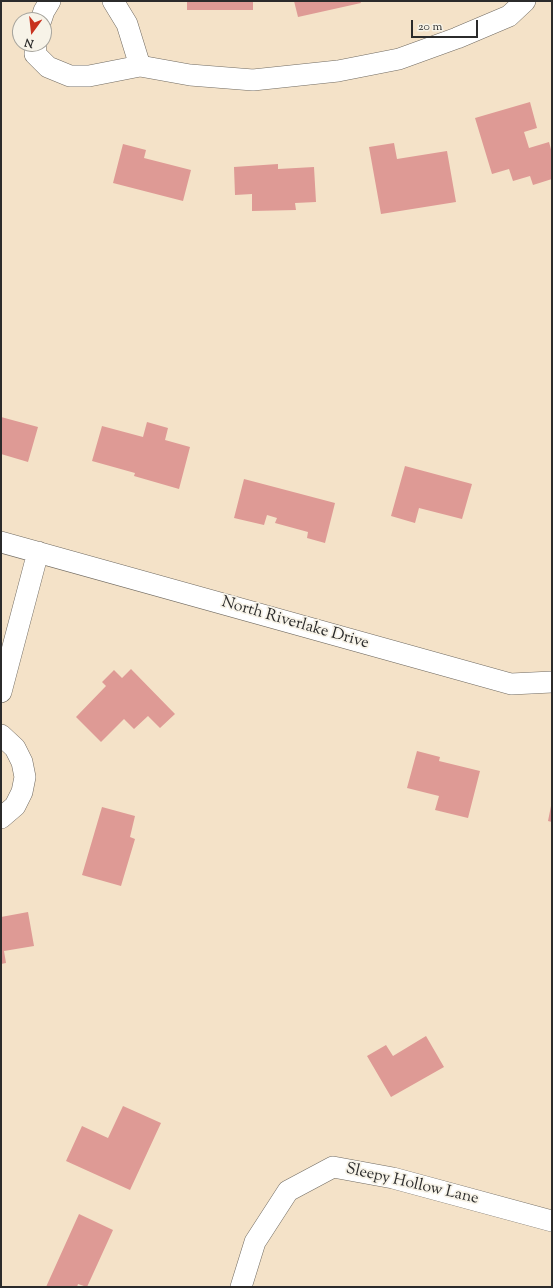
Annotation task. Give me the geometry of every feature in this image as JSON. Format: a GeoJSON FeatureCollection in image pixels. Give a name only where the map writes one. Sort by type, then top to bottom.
{"type":"FeatureCollection","features":[{"type":"Feature","properties":{"kind":"street"},"geometry":{"type":"LineString","coordinates":[[44,12],[50,1]]}},
{"type":"Feature","properties":{"kind":"street"},"geometry":{"type":"LineString","coordinates":[[113,1],[127,24],[140,66]]}},
{"type":"Feature","properties":{"kind":"street"},"geometry":{"type":"LineString","coordinates":[[35,52],[35,54],[48,67],[70,76],[89,76],[140,66],[190,75],[253,80],[338,71],[399,58],[457,38],[509,16],[525,1]]}},
{"type":"Feature","properties":{"kind":"street","name":"North Riverlake Drive"},"geometry":{"type":"LineString","coordinates":[[1,542],[511,684],[552,682]]}},
{"type":"Feature","properties":{"kind":"street"},"geometry":{"type":"LineString","coordinates":[[1,692],[38,552]]}},
{"type":"Feature","properties":{"kind":"street"},"geometry":{"type":"LineString","coordinates":[[1,735],[15,748],[22,762],[24,777],[22,792],[15,806],[1,818]]}},
{"type":"Feature","properties":{"kind":"street","name":"Sleepy Hollow Lane"},"geometry":{"type":"LineString","coordinates":[[241,1287],[255,1242],[288,1191],[333,1167],[393,1178],[552,1221]]}},
{"type":"Feature","properties":{"kind":"building"},"geometry":{"type":"Polygon","coordinates":[[[187,1],[253,1],[253,10],[187,10],[187,1]]]}},
{"type":"Feature","properties":{"kind":"building"},"geometry":{"type":"Polygon","coordinates":[[[294,1],[360,1],[361,3],[298,17],[294,1]]]}},
{"type":"Feature","properties":{"kind":"building"},"geometry":{"type":"Polygon","coordinates":[[[530,102],[537,128],[524,132],[529,148],[549,142],[552,153],[552,179],[533,185],[530,176],[513,181],[509,169],[492,174],[475,118],[530,102]]]}},
{"type":"Feature","properties":{"kind":"building"},"geometry":{"type":"Polygon","coordinates":[[[394,143],[397,159],[447,151],[456,202],[381,214],[369,147],[394,143]]]}},
{"type":"Feature","properties":{"kind":"building"},"geometry":{"type":"Polygon","coordinates":[[[123,144],[146,150],[144,158],[191,170],[183,201],[113,183],[123,144]]]}},
{"type":"Feature","properties":{"kind":"building"},"geometry":{"type":"Polygon","coordinates":[[[278,164],[278,169],[314,167],[316,202],[295,203],[296,210],[252,211],[252,194],[235,195],[234,167],[278,164]]]}},
{"type":"Feature","properties":{"kind":"building"},"geometry":{"type":"Polygon","coordinates":[[[1,417],[38,427],[28,462],[1,454],[1,417]]]}},
{"type":"Feature","properties":{"kind":"building"},"geometry":{"type":"Polygon","coordinates":[[[147,422],[168,428],[165,440],[190,447],[179,489],[134,476],[135,473],[92,461],[102,426],[143,437],[147,422]]]}},
{"type":"Feature","properties":{"kind":"building"},"geometry":{"type":"Polygon","coordinates":[[[405,466],[472,484],[462,519],[419,508],[415,523],[391,516],[405,466]]]}},
{"type":"Feature","properties":{"kind":"building"},"geometry":{"type":"Polygon","coordinates":[[[244,479],[335,503],[325,543],[307,538],[308,532],[275,523],[277,518],[267,515],[264,525],[234,518],[244,479]]]}},
{"type":"Feature","properties":{"kind":"building"},"geometry":{"type":"Polygon","coordinates":[[[131,669],[175,714],[160,728],[148,716],[134,729],[124,719],[101,742],[76,717],[106,686],[102,682],[114,670],[122,678],[131,669]]]}},
{"type":"Feature","properties":{"kind":"building"},"geometry":{"type":"Polygon","coordinates":[[[417,751],[440,757],[439,761],[480,771],[468,818],[435,810],[439,796],[407,788],[417,751]]]}},
{"type":"Feature","properties":{"kind":"building"},"geometry":{"type":"Polygon","coordinates":[[[552,806],[552,822],[548,821],[552,806]]]}},
{"type":"Feature","properties":{"kind":"building"},"geometry":{"type":"Polygon","coordinates":[[[102,807],[135,816],[130,837],[135,839],[121,886],[82,875],[102,807]]]}},
{"type":"Feature","properties":{"kind":"building"},"geometry":{"type":"Polygon","coordinates":[[[28,912],[34,946],[4,951],[6,963],[1,964],[1,917],[28,912]]]}},
{"type":"Feature","properties":{"kind":"building"},"geometry":{"type":"Polygon","coordinates":[[[426,1036],[444,1067],[391,1097],[367,1056],[386,1045],[393,1056],[426,1036]]]}},
{"type":"Feature","properties":{"kind":"building"},"geometry":{"type":"Polygon","coordinates":[[[123,1106],[161,1123],[130,1190],[66,1161],[82,1126],[108,1138],[123,1106]]]}},
{"type":"Feature","properties":{"kind":"building"},"geometry":{"type":"Polygon","coordinates":[[[79,1214],[113,1230],[87,1287],[78,1284],[77,1287],[46,1287],[79,1214]]]}}]}
